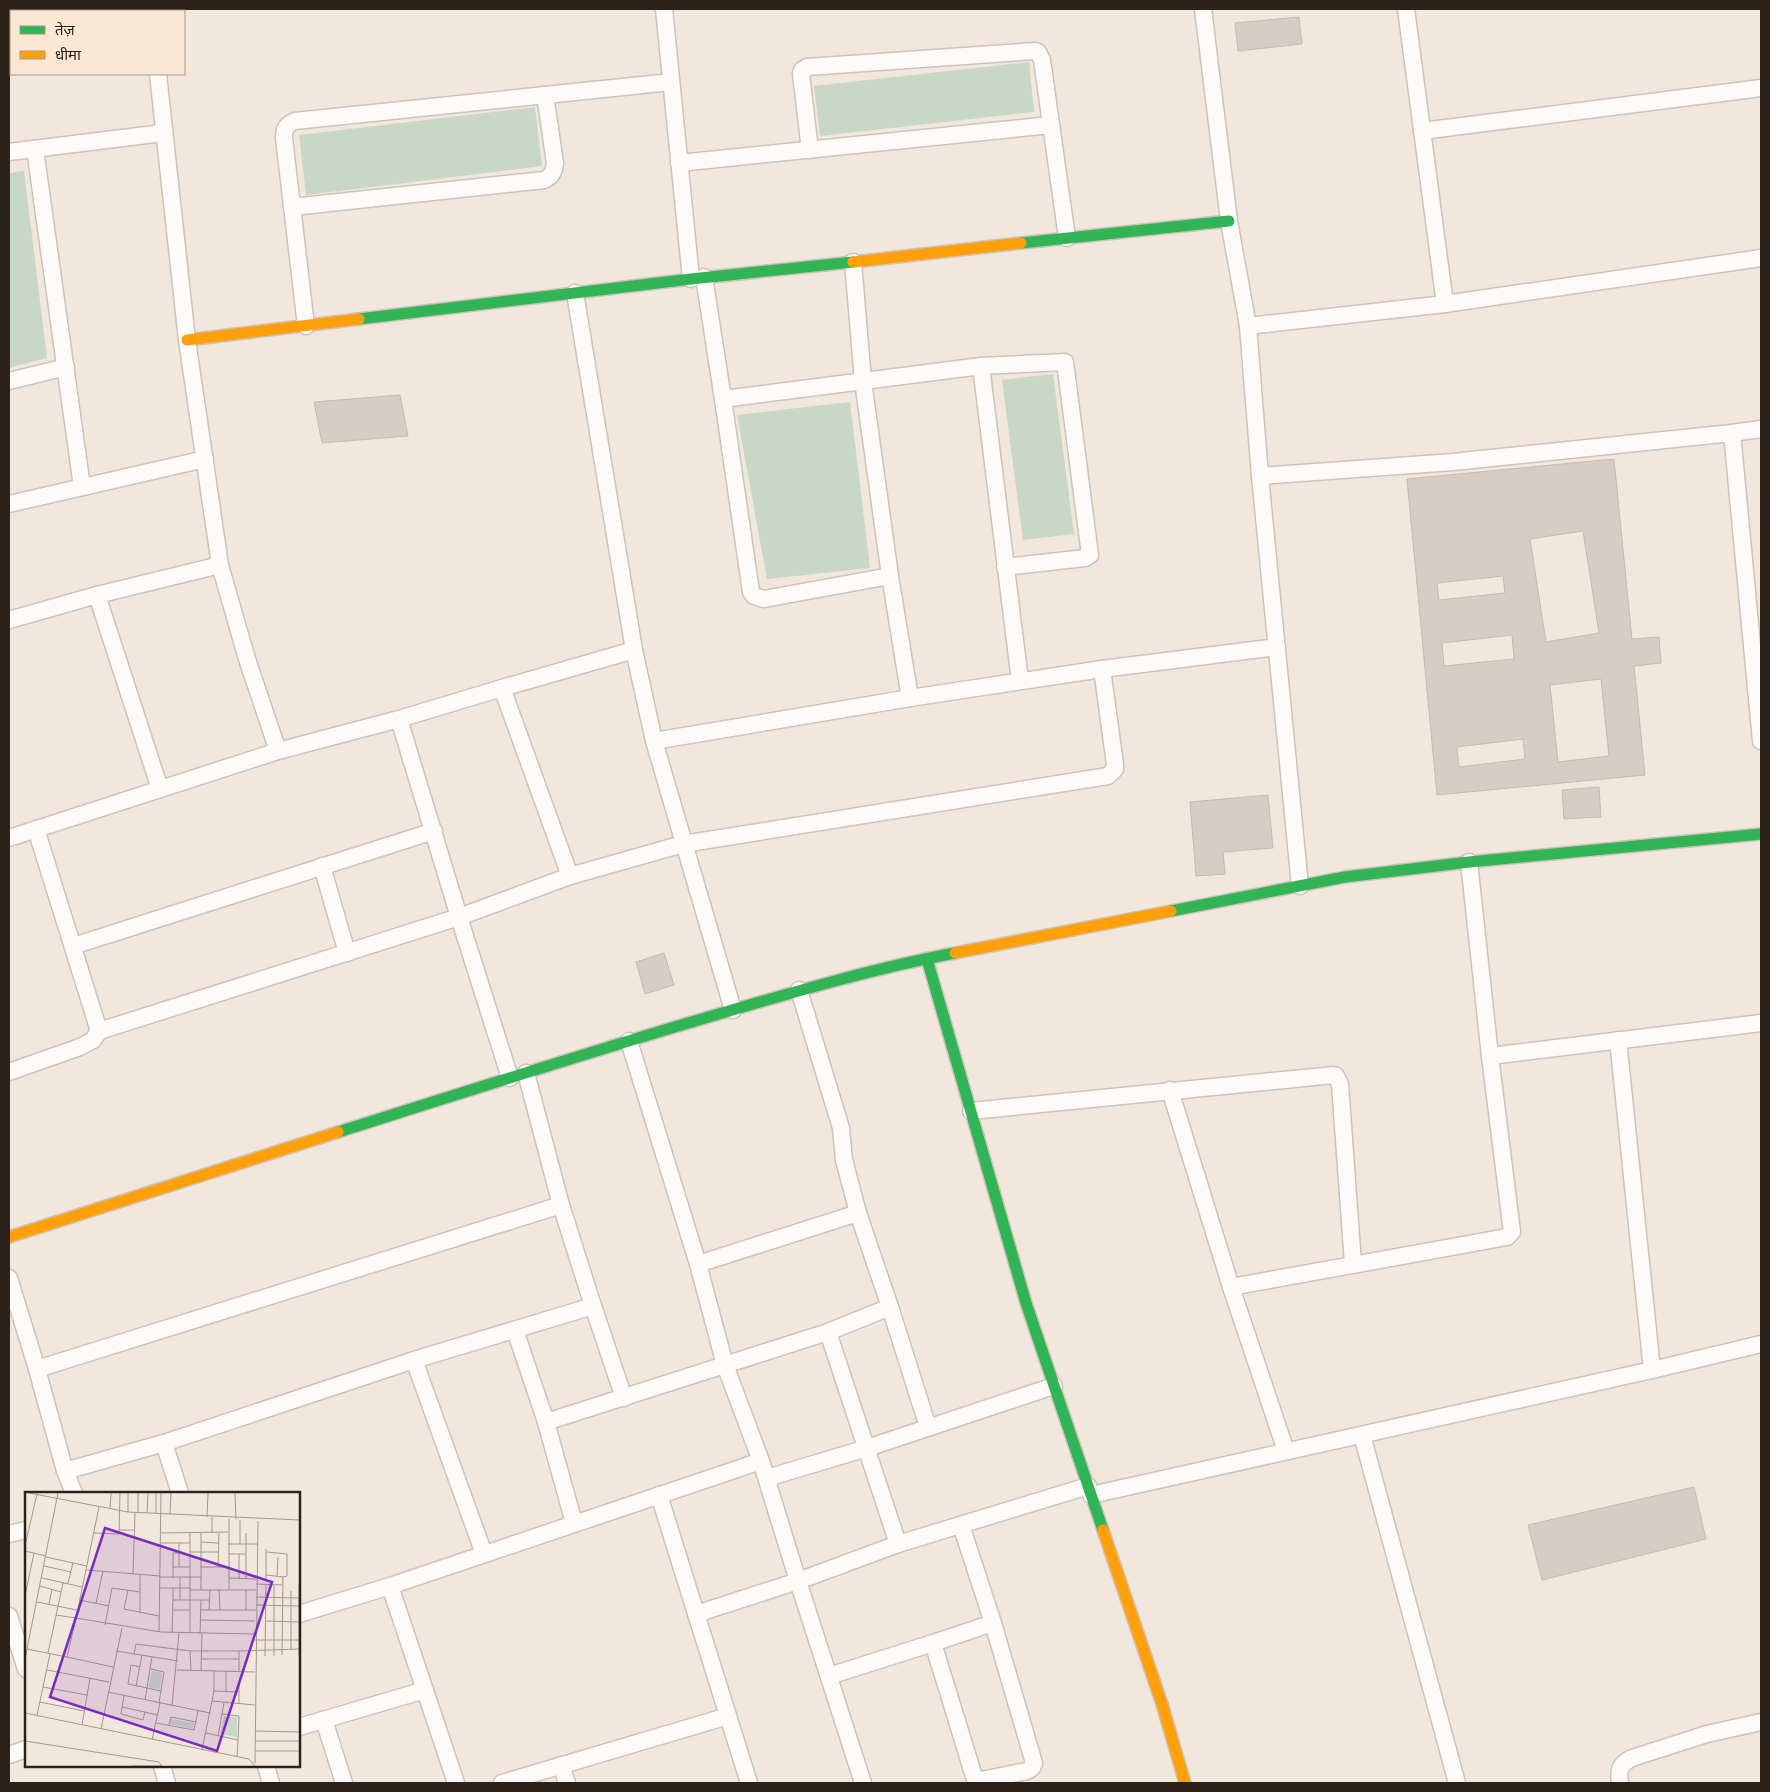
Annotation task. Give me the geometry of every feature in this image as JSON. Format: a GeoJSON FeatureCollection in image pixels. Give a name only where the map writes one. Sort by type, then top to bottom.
{"type":"FeatureCollection","features":[{"type":"Feature","properties":{"kind":"street"},"geometry":{"type":"LineString","coordinates":[[664,9],[679,163],[697,278],[723,399],[751,592],[754,596],[764,599],[890,576]]}},
{"type":"Feature","properties":{"kind":"street"},"geometry":{"type":"LineString","coordinates":[[1203,9],[1229,221],[1248,326],[1260,476],[1300,886]]}},
{"type":"Feature","properties":{"kind":"street"},"geometry":{"type":"LineString","coordinates":[[1406,9],[1445,304]]}},
{"type":"Feature","properties":{"kind":"street"},"geometry":{"type":"LineString","coordinates":[[810,150],[801,74],[802,70],[807,67],[1038,52],[1042,60],[1067,238]]}},
{"type":"Feature","properties":{"kind":"street"},"geometry":{"type":"LineString","coordinates":[[158,75],[187,340],[220,565],[247,660],[278,752]]}},
{"type":"Feature","properties":{"kind":"street"},"geometry":{"type":"LineString","coordinates":[[306,326],[284,138],[284,130],[288,124],[295,121],[671,82]]}},
{"type":"Feature","properties":{"kind":"street"},"geometry":{"type":"LineString","coordinates":[[1422,131],[1761,88]]}},
{"type":"Feature","properties":{"kind":"street"},"geometry":{"type":"LineString","coordinates":[[292,207],[534,181],[550,177],[554,171],[555,163],[545,95]]}},
{"type":"Feature","properties":{"kind":"street"},"geometry":{"type":"LineString","coordinates":[[679,163],[1052,125]]}},
{"type":"Feature","properties":{"kind":"street"},"geometry":{"type":"LineString","coordinates":[[9,152],[164,133]]}},
{"type":"Feature","properties":{"kind":"street"},"geometry":{"type":"LineString","coordinates":[[36,149],[82,487]]}},
{"type":"Feature","properties":{"kind":"street"},"geometry":{"type":"LineString","coordinates":[[187,340],[697,278],[1229,221]]}},
{"type":"Feature","properties":{"kind":"street"},"geometry":{"type":"LineString","coordinates":[[1248,326],[1445,304],[1761,258]]}},
{"type":"Feature","properties":{"kind":"street"},"geometry":{"type":"LineString","coordinates":[[853,262],[863,381],[890,576],[910,698]]}},
{"type":"Feature","properties":{"kind":"street"},"geometry":{"type":"LineString","coordinates":[[575,293],[634,650],[654,741],[733,1010]]}},
{"type":"Feature","properties":{"kind":"street"},"geometry":{"type":"LineString","coordinates":[[723,399],[981,366],[1065,363],[1090,556],[1005,567]]}},
{"type":"Feature","properties":{"kind":"street"},"geometry":{"type":"LineString","coordinates":[[981,366],[1020,681]]}},
{"type":"Feature","properties":{"kind":"street"},"geometry":{"type":"LineString","coordinates":[[9,381],[66,367]]}},
{"type":"Feature","properties":{"kind":"street"},"geometry":{"type":"LineString","coordinates":[[1260,476],[1453,462],[1761,429]]}},
{"type":"Feature","properties":{"kind":"street"},"geometry":{"type":"LineString","coordinates":[[1732,432],[1761,741]]}},
{"type":"Feature","properties":{"kind":"street"},"geometry":{"type":"LineString","coordinates":[[9,504],[205,459]]}},
{"type":"Feature","properties":{"kind":"street"},"geometry":{"type":"LineString","coordinates":[[9,620],[97,595],[220,565]]}},
{"type":"Feature","properties":{"kind":"street"},"geometry":{"type":"LineString","coordinates":[[97,595],[160,790]]}},
{"type":"Feature","properties":{"kind":"street"},"geometry":{"type":"LineString","coordinates":[[654,741],[1020,681],[1277,647]]}},
{"type":"Feature","properties":{"kind":"street"},"geometry":{"type":"LineString","coordinates":[[9,838],[278,752],[399,720],[634,650]]}},
{"type":"Feature","properties":{"kind":"street"},"geometry":{"type":"LineString","coordinates":[[9,1072],[80,1047],[93,1040],[99,1031],[459,917],[570,876],[683,844],[1108,776],[1115,769],[1115,764],[1102,669]]}},
{"type":"Feature","properties":{"kind":"street"},"geometry":{"type":"LineString","coordinates":[[502,688],[570,876]]}},
{"type":"Feature","properties":{"kind":"street"},"geometry":{"type":"LineString","coordinates":[[399,720],[459,917],[518,1075],[624,1398]]}},
{"type":"Feature","properties":{"kind":"street"},"geometry":{"type":"LineString","coordinates":[[36,829],[99,1031]]}},
{"type":"Feature","properties":{"kind":"street"},"geometry":{"type":"LineString","coordinates":[[73,946],[434,831]]}},
{"type":"Feature","properties":{"kind":"street"},"geometry":{"type":"LineString","coordinates":[[9,1237],[629,1041],[799,990],[907,962],[1345,877],[1469,862],[1761,834]]}},
{"type":"Feature","properties":{"kind":"street"},"geometry":{"type":"LineString","coordinates":[[1231,1287],[1507,1237],[1512,1232],[1490,1056],[1469,862]]}},
{"type":"Feature","properties":{"kind":"street"},"geometry":{"type":"LineString","coordinates":[[322,866],[347,953]]}},
{"type":"Feature","properties":{"kind":"street"},"geometry":{"type":"LineString","coordinates":[[927,959],[1026,1303],[1162,1704],[1185,1783]]}},
{"type":"Feature","properties":{"kind":"street"},"geometry":{"type":"LineString","coordinates":[[799,990],[841,1128],[845,1163],[858,1213],[928,1427]]}},
{"type":"Feature","properties":{"kind":"street"},"geometry":{"type":"LineString","coordinates":[[1490,1056],[1761,1023]]}},
{"type":"Feature","properties":{"kind":"street"},"geometry":{"type":"LineString","coordinates":[[1618,1040],[1652,1370]]}},
{"type":"Feature","properties":{"kind":"street"},"geometry":{"type":"LineString","coordinates":[[629,1041],[698,1264],[725,1365],[767,1478],[863,1783]]}},
{"type":"Feature","properties":{"kind":"street"},"geometry":{"type":"LineString","coordinates":[[971,1111],[1170,1090],[1328,1075],[1336,1076],[1340,1084],[1353,1264]]}},
{"type":"Feature","properties":{"kind":"street"},"geometry":{"type":"LineString","coordinates":[[1170,1090],[1231,1287],[1286,1451]]}},
{"type":"Feature","properties":{"kind":"street"},"geometry":{"type":"LineString","coordinates":[[37,1369],[562,1205]]}},
{"type":"Feature","properties":{"kind":"street"},"geometry":{"type":"LineString","coordinates":[[698,1264],[858,1213]]}},
{"type":"Feature","properties":{"kind":"street"},"geometry":{"type":"LineString","coordinates":[[9,1278],[37,1369],[65,1471],[74,1492]]}},
{"type":"Feature","properties":{"kind":"street"},"geometry":{"type":"LineString","coordinates":[[65,1471],[164,1443],[414,1360],[593,1306]]}},
{"type":"Feature","properties":{"kind":"street"},"geometry":{"type":"LineString","coordinates":[[546,1422],[828,1332],[890,1307]]}},
{"type":"Feature","properties":{"kind":"street"},"geometry":{"type":"LineString","coordinates":[[515,1330],[546,1422],[574,1523]]}},
{"type":"Feature","properties":{"kind":"street"},"geometry":{"type":"LineString","coordinates":[[828,1332],[898,1544]]}},
{"type":"Feature","properties":{"kind":"street"},"geometry":{"type":"LineString","coordinates":[[696,1614],[798,1581],[898,1544],[1090,1490],[1362,1435],[1761,1344]]}},
{"type":"Feature","properties":{"kind":"street"},"geometry":{"type":"LineString","coordinates":[[414,1360],[484,1554]]}},
{"type":"Feature","properties":{"kind":"street"},"geometry":{"type":"LineString","coordinates":[[767,1478],[867,1448],[1054,1386]]}},
{"type":"Feature","properties":{"kind":"street"},"geometry":{"type":"LineString","coordinates":[[1362,1435],[1458,1783]]}},
{"type":"Feature","properties":{"kind":"street"},"geometry":{"type":"LineString","coordinates":[[164,1443],[180,1492]]}},
{"type":"Feature","properties":{"kind":"street"},"geometry":{"type":"LineString","coordinates":[[300,1614],[390,1586],[761,1460]]}},
{"type":"Feature","properties":{"kind":"street"},"geometry":{"type":"LineString","coordinates":[[658,1495],[749,1783]]}},
{"type":"Feature","properties":{"kind":"street"},"geometry":{"type":"LineString","coordinates":[[933,1643],[976,1782],[1027,1771],[1032,1768],[1034,1763],[993,1623],[961,1525]]}},
{"type":"Feature","properties":{"kind":"street"},"geometry":{"type":"LineString","coordinates":[[9,1534],[25,1530]]}},
{"type":"Feature","properties":{"kind":"street"},"geometry":{"type":"LineString","coordinates":[[390,1586],[456,1783]]}},
{"type":"Feature","properties":{"kind":"street"},"geometry":{"type":"LineString","coordinates":[[830,1676],[993,1623]]}},
{"type":"Feature","properties":{"kind":"street"},"geometry":{"type":"LineString","coordinates":[[14,1625],[25,1665]]}},
{"type":"Feature","properties":{"kind":"street"},"geometry":{"type":"LineString","coordinates":[[300,1727],[425,1690]]}},
{"type":"Feature","properties":{"kind":"street"},"geometry":{"type":"LineString","coordinates":[[502,1783],[728,1716]]}},
{"type":"Feature","properties":{"kind":"street"},"geometry":{"type":"LineString","coordinates":[[324,1720],[344,1783]]}},
{"type":"Feature","properties":{"kind":"street"},"geometry":{"type":"LineString","coordinates":[[1620,1783],[1618,1772],[1620,1767],[1624,1762],[1632,1758],[1707,1734],[1761,1722]]}},
{"type":"Feature","properties":{"kind":"street"},"geometry":{"type":"LineString","coordinates":[[9,1754],[25,1749]]}},
{"type":"Feature","properties":{"kind":"street"},"geometry":{"type":"LineString","coordinates":[[561,1766],[567,1783]]}},
{"type":"Feature","properties":{"kind":"street"},"geometry":{"type":"LineString","coordinates":[[266,1767],[271,1783]]}},
{"type":"Feature","properties":{"kind":"green space"},"geometry":{"type":"Polygon","coordinates":[[[1029,62],[1034,112],[820,136],[814,86],[1029,62]]]}},
{"type":"Feature","properties":{"kind":"green space"},"geometry":{"type":"Polygon","coordinates":[[[535,107],[542,166],[306,195],[299,135],[535,107]]]}},
{"type":"Feature","properties":{"kind":"green space"},"geometry":{"type":"Polygon","coordinates":[[[24,171],[47,358],[9,368],[9,173],[24,171]]]}},
{"type":"Feature","properties":{"kind":"green space"},"geometry":{"type":"Polygon","coordinates":[[[1053,374],[1074,534],[1023,540],[1002,380],[1053,374]]]}},
{"type":"Feature","properties":{"kind":"green space"},"geometry":{"type":"Polygon","coordinates":[[[850,402],[870,568],[767,579],[737,415],[850,402]]]}},
{"type":"Feature","properties":{"kind":"building"},"geometry":{"type":"Polygon","coordinates":[[[1299,17],[1302,44],[1238,51],[1235,23],[1299,17]]]}},
{"type":"Feature","properties":{"kind":"building"},"geometry":{"type":"Polygon","coordinates":[[[400,395],[408,436],[322,443],[314,402],[400,395]]]}},
{"type":"Feature","properties":{"kind":"building"},"geometry":{"type":"Polygon","coordinates":[[[1614,459],[1632,639],[1659,637],[1661,663],[1634,666],[1645,775],[1437,795],[1407,479],[1614,459]],[[1583,531],[1530,539],[1546,642],[1599,633],[1583,531]],[[1503,576],[1437,583],[1439,600],[1505,593],[1503,576]],[[1512,635],[1442,643],[1444,666],[1514,659],[1512,635]],[[1601,679],[1550,685],[1558,762],[1609,756],[1601,679]],[[1523,739],[1457,747],[1459,767],[1525,759],[1523,739]]]}},
{"type":"Feature","properties":{"kind":"building"},"geometry":{"type":"Polygon","coordinates":[[[1599,787],[1601,817],[1564,819],[1562,790],[1599,787]]]}},
{"type":"Feature","properties":{"kind":"building"},"geometry":{"type":"Polygon","coordinates":[[[1268,795],[1273,848],[1223,852],[1225,874],[1196,876],[1190,802],[1268,795]]]}},
{"type":"Feature","properties":{"kind":"building"},"geometry":{"type":"Polygon","coordinates":[[[664,953],[674,985],[645,994],[636,962],[664,953]]]}},
{"type":"Feature","properties":{"kind":"building"},"geometry":{"type":"Polygon","coordinates":[[[1694,1487],[1706,1539],[1542,1580],[1528,1525],[1694,1487]]]}},
{"type":"Feature","properties":{"kind":"traffic: fast"},"geometry":{"type":"LineString","coordinates":[[1021,243],[1229,221]]}},
{"type":"Feature","properties":{"kind":"traffic: fast"},"geometry":{"type":"LineString","coordinates":[[359,319],[691,279],[853,262]]}},
{"type":"Feature","properties":{"kind":"traffic: fast"},"geometry":{"type":"LineString","coordinates":[[1171,911],[1345,877],[1469,862],[1761,834]]}},
{"type":"Feature","properties":{"kind":"traffic: fast"},"geometry":{"type":"LineString","coordinates":[[338,1132],[755,1003],[854,976],[955,953]]}},
{"type":"Feature","properties":{"kind":"traffic: fast"},"geometry":{"type":"LineString","coordinates":[[927,959],[1026,1303],[1103,1530]]}},
{"type":"Feature","properties":{"kind":"traffic: slow"},"geometry":{"type":"LineString","coordinates":[[853,262],[1021,243]]}},
{"type":"Feature","properties":{"kind":"traffic: slow"},"geometry":{"type":"LineString","coordinates":[[187,340],[359,319]]}},
{"type":"Feature","properties":{"kind":"traffic: slow"},"geometry":{"type":"LineString","coordinates":[[955,953],[1171,911]]}},
{"type":"Feature","properties":{"kind":"traffic: slow"},"geometry":{"type":"LineString","coordinates":[[9,1237],[338,1132]]}},
{"type":"Feature","properties":{"kind":"traffic: slow"},"geometry":{"type":"LineString","coordinates":[[1103,1530],[1162,1704],[1185,1783]]}}]}
